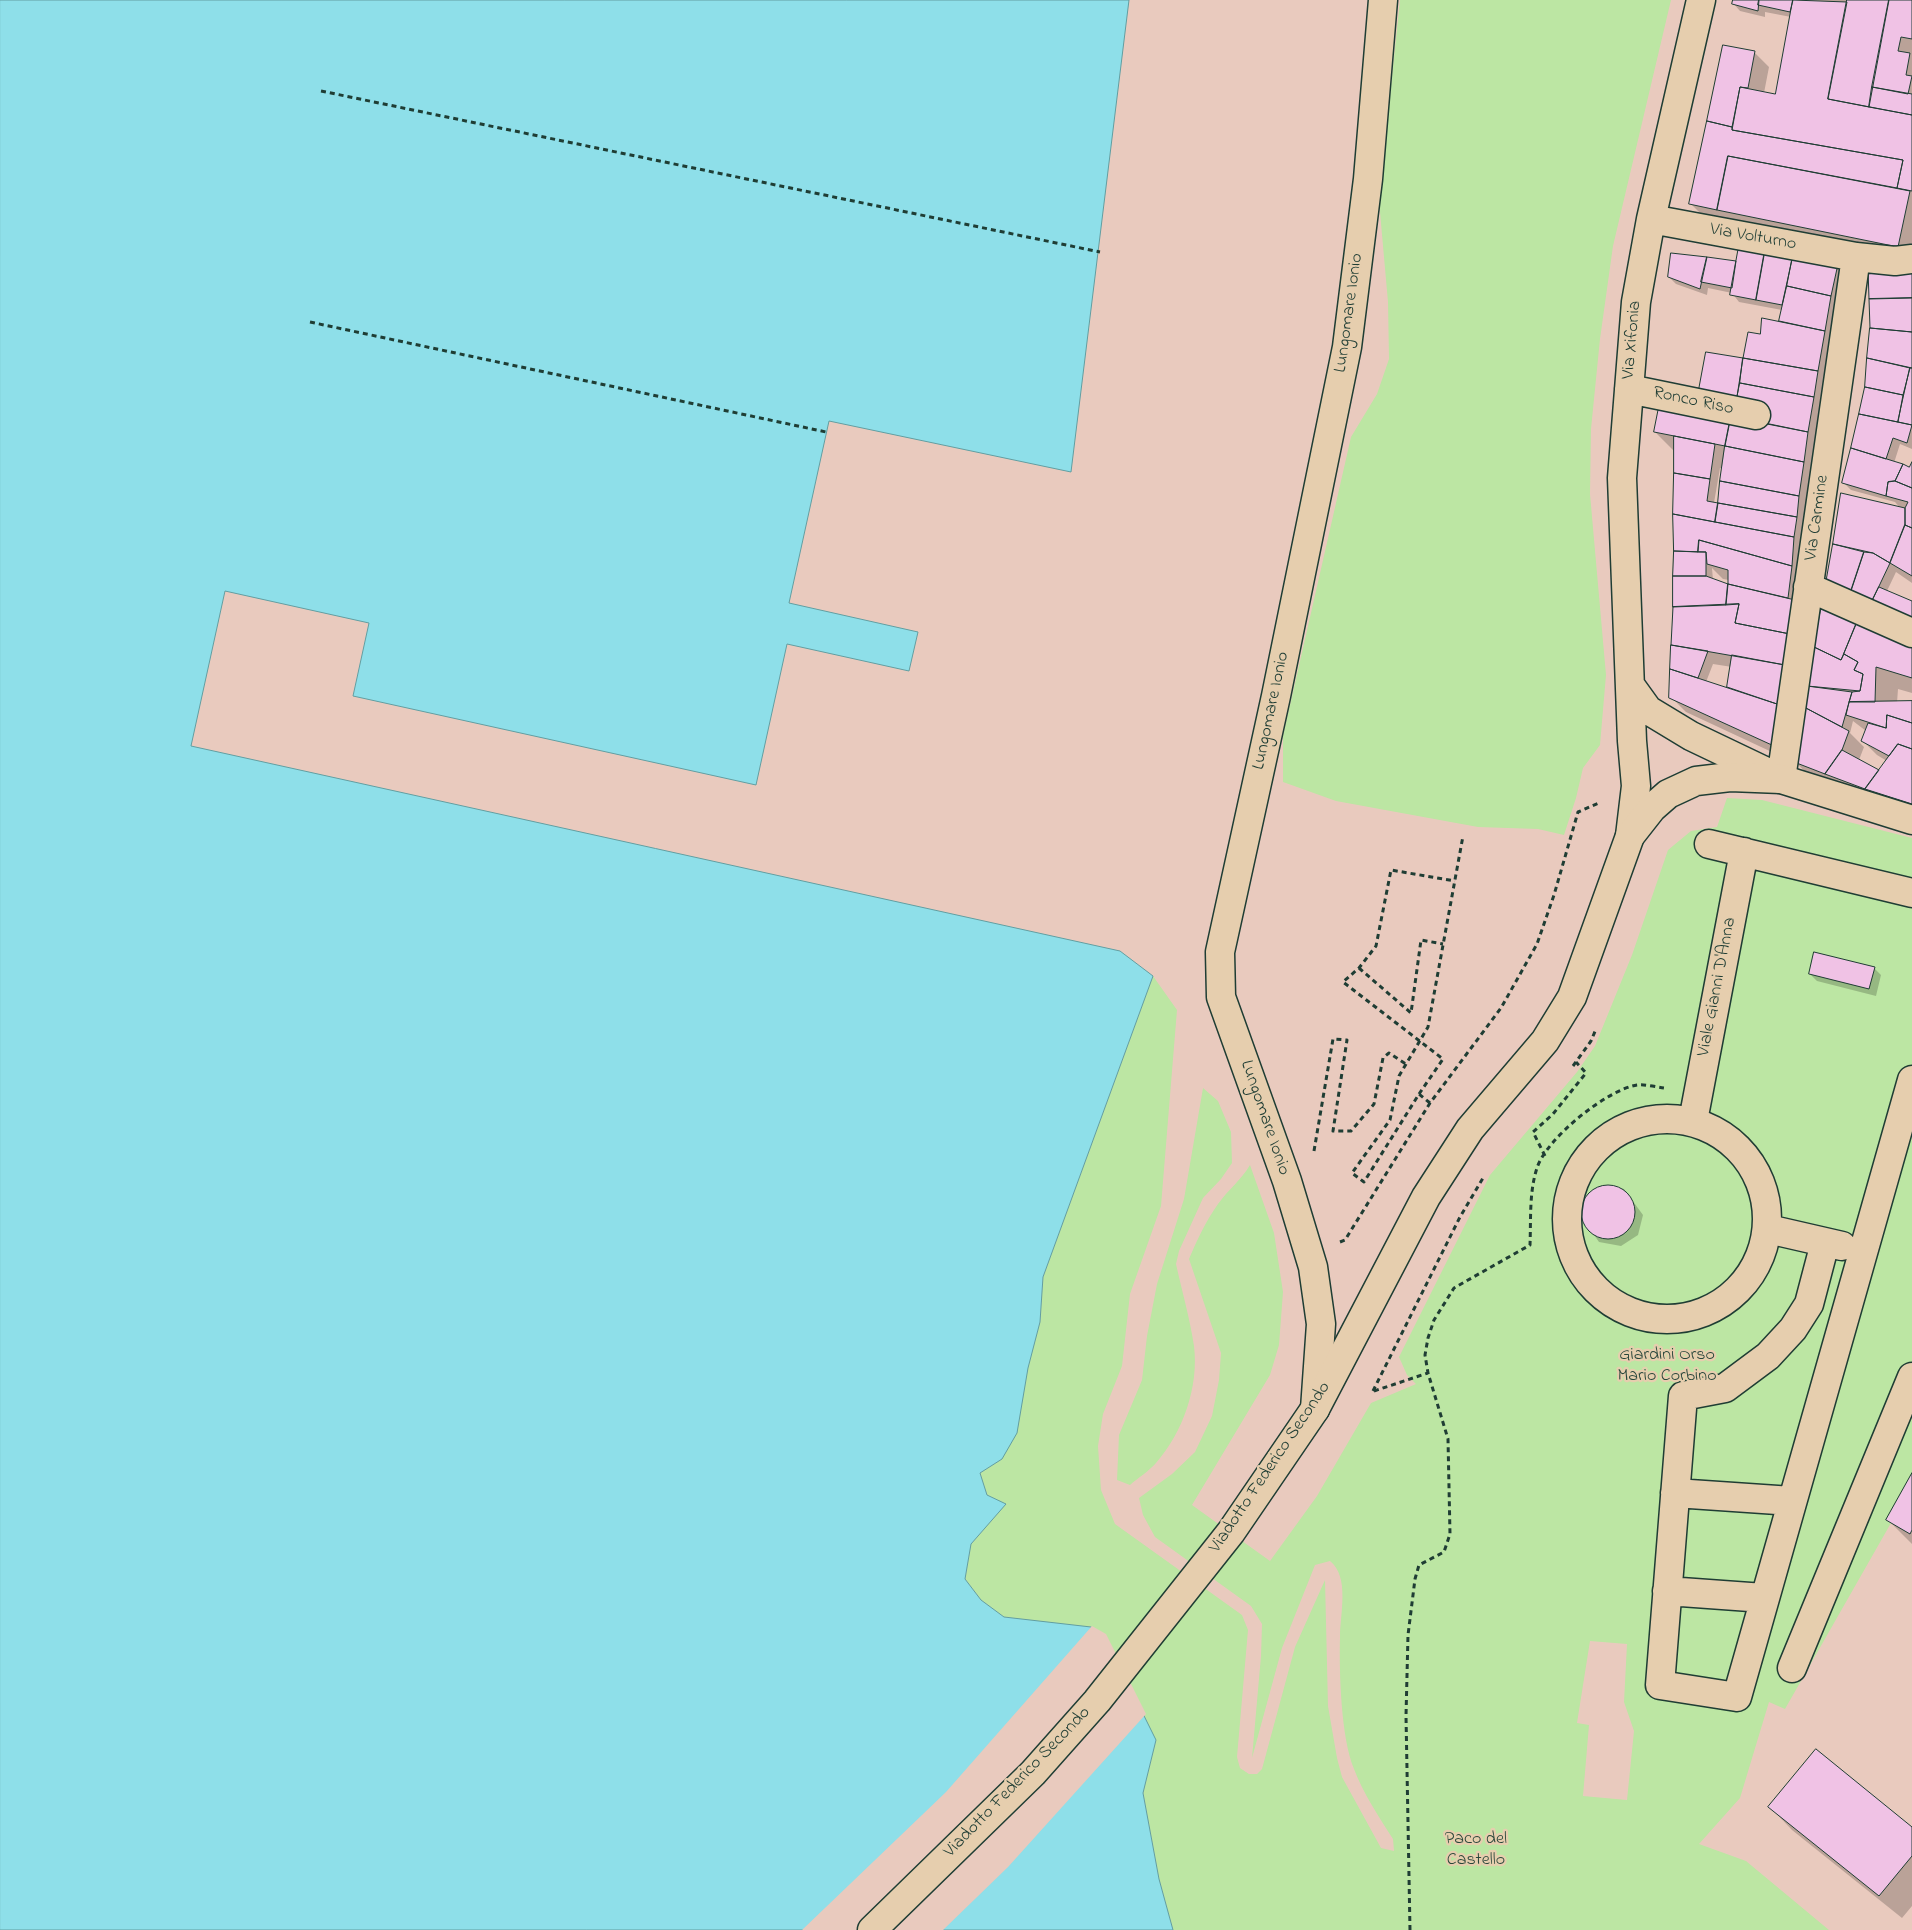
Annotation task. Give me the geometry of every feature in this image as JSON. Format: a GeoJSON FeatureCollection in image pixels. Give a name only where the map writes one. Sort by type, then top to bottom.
{"type":"FeatureCollection","features":[{"type":"Feature","properties":{"kind":"street","name":"Lungomare Ionio"},"geometry":{"type":"LineString","coordinates":[[1315,1409],[1321,1324],[1313,1268],[1284,1172],[1221,996],[1220,952],[1276,696],[1347,347],[1368,179],[1383,0]]}},
{"type":"Feature","properties":{"kind":"street","name":"Via Xifonia"},"geometry":{"type":"LineString","coordinates":[[1630,836],[1636,786],[1622,478],[1636,302],[1651,220],[1701,0]]}},
{"type":"Feature","properties":{"kind":"street","name":"Via Volturno"},"geometry":{"type":"LineString","coordinates":[[1651,220],[1856,257],[1895,261],[1912,259]]}},
{"type":"Feature","properties":{"kind":"street","name":"Via Carmine"},"geometry":{"type":"LineString","coordinates":[[1781,778],[1856,257]]}},
{"type":"Feature","properties":{"kind":"street","name":"Ronco Riso"},"geometry":{"type":"LineString","coordinates":[[1629,389],[1756,415]]}},
{"type":"Feature","properties":{"kind":"street"},"geometry":{"type":"LineString","coordinates":[[1808,587],[1912,632]]}},
{"type":"Feature","properties":{"kind":"street"},"geometry":{"type":"LineString","coordinates":[[1630,685],[1648,710],[1691,736],[1781,778],[1912,820]]}},
{"type":"Feature","properties":{"kind":"street"},"geometry":{"type":"LineString","coordinates":[[1630,836],[1652,808],[1668,794],[1696,780],[1730,777],[1781,778]]}},
{"type":"Feature","properties":{"kind":"street","name":"Viadotto Federico Secondo"},"geometry":{"type":"LineString","coordinates":[[872,1930],[1033,1774],[1097,1701],[1231,1532],[1315,1409],[1426,1197],[1470,1129],[1545,1041],[1572,997],[1630,836]]}},
{"type":"Feature","properties":{"kind":"street"},"geometry":{"type":"LineString","coordinates":[[1709,844],[1912,893]]}},
{"type":"Feature","properties":{"kind":"street","name":"Viale Gianni D'Anna"},"geometry":{"type":"LineString","coordinates":[[1693,1121],[1744,852]]}},
{"type":"Feature","properties":{"kind":"street"},"geometry":{"type":"LineString","coordinates":[[1825,1243],[1808,1304],[1793,1329],[1768,1356],[1725,1388],[1683,1396],[1660,1685],[1737,1697],[1862,1250],[1912,1080]]}},
{"type":"Feature","properties":{"kind":"street"},"geometry":{"type":"LineString","coordinates":[[1658,1118],[1693,1121],[1727,1137],[1751,1162],[1765,1194],[1768,1229],[1757,1265],[1734,1295],[1701,1314],[1663,1320],[1626,1312],[1594,1290],[1573,1259],[1565,1221],[1571,1184],[1591,1151],[1622,1128],[1658,1118]]}},
{"type":"Feature","properties":{"kind":"street"},"geometry":{"type":"LineString","coordinates":[[1768,1229],[1862,1250]]}},
{"type":"Feature","properties":{"kind":"street"},"geometry":{"type":"LineString","coordinates":[[1792,1668],[1912,1378]]}},
{"type":"Feature","properties":{"kind":"street"},"geometry":{"type":"LineString","coordinates":[[1675,1493],[1792,1501]]}},
{"type":"Feature","properties":{"kind":"street"},"geometry":{"type":"LineString","coordinates":[[1667,1591],[1764,1598]]}},
{"type":"Feature","properties":{"kind":"path"},"geometry":{"type":"LineString","coordinates":[[321,91],[1100,252]]}},
{"type":"Feature","properties":{"kind":"path"},"geometry":{"type":"LineString","coordinates":[[310,322],[826,432]]}},
{"type":"Feature","properties":{"kind":"path"},"geometry":{"type":"LineString","coordinates":[[1335,1242],[1344,1240],[1430,1103],[1501,1008],[1537,944],[1554,895],[1578,812],[1636,786]]}},
{"type":"Feature","properties":{"kind":"path"},"geometry":{"type":"LineString","coordinates":[[1455,881],[1391,870],[1376,946],[1359,968],[1343,982],[1419,1042],[1443,1059],[1364,1182],[1352,1172],[1390,1120],[1399,1076],[1419,1042],[1428,1027],[1455,881],[1463,836]]}},
{"type":"Feature","properties":{"kind":"path"},"geometry":{"type":"LineString","coordinates":[[1359,968],[1411,1013],[1421,940],[1443,944]]}},
{"type":"Feature","properties":{"kind":"path"},"geometry":{"type":"LineString","coordinates":[[1314,1154],[1333,1039],[1346,1040],[1333,1131],[1352,1131],[1374,1104],[1383,1058],[1389,1053],[1406,1064]]}},
{"type":"Feature","properties":{"kind":"path"},"geometry":{"type":"LineString","coordinates":[[1545,1156],[1533,1132],[1552,1114],[1586,1073],[1576,1062]]}},
{"type":"Feature","properties":{"kind":"path"},"geometry":{"type":"LineString","coordinates":[[1410,1930],[1406,1716],[1408,1635],[1415,1579],[1419,1565],[1444,1552],[1450,1534],[1448,1439],[1428,1373],[1425,1355],[1434,1320],[1454,1288],[1530,1244],[1533,1193],[1537,1167],[1566,1127],[1609,1096],[1638,1085],[1698,1093]]}},
{"type":"Feature","properties":{"kind":"path"},"geometry":{"type":"LineString","coordinates":[[1419,1094],[1430,1103]]}},
{"type":"Feature","properties":{"kind":"path"},"geometry":{"type":"LineString","coordinates":[[1373,1391],[1428,1373]]}},
{"type":"Feature","properties":{"kind":"green space"},"geometry":{"type":"Polygon","coordinates":[[[1400,0],[1671,0],[1613,246],[1600,339],[1591,429],[1590,494],[1606,675],[1600,745],[1583,768],[1564,835],[1538,829],[1478,827],[1336,801],[1283,782],[1283,736],[1351,437],[1377,394],[1389,359],[1388,302],[1379,201],[1400,0]]]}},
{"type":"Feature","properties":{"kind":"green space"},"geometry":{"type":"Polygon","coordinates":[[[1727,798],[1762,800],[1912,838],[1912,1473],[1887,1520],[1891,1523],[1785,1709],[1769,1702],[1740,1798],[1699,1844],[1746,1861],[1829,1930],[1173,1930],[1159,1879],[1143,1793],[1156,1740],[1040,1623],[1004,1617],[981,1600],[965,1579],[971,1544],[1005,1504],[987,1495],[980,1473],[1002,1459],[1040,1322],[1043,1277],[1153,976],[1177,1010],[1161,1206],[1130,1294],[1122,1366],[1103,1414],[1098,1446],[1101,1490],[1115,1524],[1242,1615],[1248,1630],[1237,1757],[1240,1768],[1249,1774],[1257,1774],[1262,1769],[1295,1647],[1325,1580],[1328,1706],[1337,1758],[1342,1777],[1381,1848],[1394,1851],[1393,1839],[1372,1805],[1354,1769],[1346,1740],[1340,1668],[1342,1586],[1336,1568],[1330,1561],[1315,1565],[1282,1648],[1252,1758],[1262,1624],[1251,1606],[1155,1537],[1143,1515],[1139,1498],[1172,1474],[1195,1452],[1212,1416],[1219,1380],[1221,1353],[1189,1259],[1214,1210],[1250,1165],[1274,1233],[1283,1292],[1279,1345],[1270,1375],[1192,1505],[1270,1561],[1317,1496],[1371,1403],[1416,1384],[1407,1375],[1399,1357],[1490,1175],[1577,1072],[1595,1046],[1632,955],[1668,850],[1691,831],[1717,827],[1727,798]],[[1590,1641],[1577,1723],[1589,1725],[1583,1796],[1627,1800],[1634,1731],[1624,1702],[1627,1644],[1590,1641]]]}},
{"type":"Feature","properties":{"kind":"green space"},"geometry":{"type":"Polygon","coordinates":[[[1203,1088],[1218,1101],[1231,1132],[1232,1163],[1221,1179],[1203,1198],[1179,1251],[1176,1264],[1194,1346],[1194,1377],[1187,1408],[1166,1451],[1153,1466],[1130,1485],[1117,1480],[1119,1435],[1142,1380],[1147,1336],[1157,1284],[1184,1199],[1203,1088]]]}},
{"type":"Feature","properties":{"kind":"water"},"geometry":{"type":"Polygon","coordinates":[[[0,0],[1129,0],[1071,472],[829,421],[789,603],[918,632],[909,671],[787,644],[756,785],[353,696],[369,623],[225,591],[191,746],[1120,951],[1153,976],[1043,1277],[1040,1322],[1028,1368],[1017,1433],[1002,1459],[980,1473],[987,1495],[1006,1504],[971,1544],[965,1579],[981,1600],[1004,1617],[1091,1627],[1104,1635],[1156,1740],[1143,1793],[1159,1879],[1173,1930],[0,1930],[0,0]]]}},
{"type":"Feature","properties":{"kind":"pier"},"geometry":{"type":"Polygon","coordinates":[[[1092,1626],[1106,1634],[1146,1714],[1008,1867],[943,1930],[802,1930],[946,1792],[1092,1626]]]}},
{"type":"Feature","properties":{"kind":"building"},"geometry":{"type":"Polygon","coordinates":[[[1733,0],[1759,0],[1758,11],[1732,4],[1733,0]]]}},
{"type":"Feature","properties":{"kind":"building"},"geometry":{"type":"Polygon","coordinates":[[[1759,0],[1793,0],[1790,12],[1758,5],[1759,0]]]}},
{"type":"Feature","properties":{"kind":"building"},"geometry":{"type":"Polygon","coordinates":[[[1793,0],[1847,2],[1828,99],[1912,115],[1912,191],[1897,188],[1903,160],[1732,130],[1740,87],[1775,94],[1793,0]]]}},
{"type":"Feature","properties":{"kind":"building"},"geometry":{"type":"Polygon","coordinates":[[[1847,0],[1889,0],[1869,107],[1828,99],[1847,0]]]}},
{"type":"Feature","properties":{"kind":"building"},"geometry":{"type":"Polygon","coordinates":[[[1889,0],[1912,0],[1912,39],[1901,37],[1898,51],[1910,53],[1906,75],[1912,76],[1908,94],[1872,87],[1889,0]]]}},
{"type":"Feature","properties":{"kind":"building"},"geometry":{"type":"Polygon","coordinates":[[[1723,45],[1755,51],[1748,88],[1740,87],[1732,127],[1707,121],[1723,45]]]}},
{"type":"Feature","properties":{"kind":"building"},"geometry":{"type":"Polygon","coordinates":[[[1872,87],[1912,94],[1912,115],[1869,107],[1872,87]]]}},
{"type":"Feature","properties":{"kind":"building"},"geometry":{"type":"Polygon","coordinates":[[[1707,121],[1732,127],[1732,130],[1903,160],[1897,188],[1728,156],[1717,210],[1689,204],[1707,121]]]}},
{"type":"Feature","properties":{"kind":"building"},"geometry":{"type":"Polygon","coordinates":[[[1728,156],[1910,191],[1898,247],[1717,210],[1728,156]]]}},
{"type":"Feature","properties":{"kind":"building"},"geometry":{"type":"Polygon","coordinates":[[[1739,246],[1765,250],[1756,300],[1730,295],[1739,246]]]}},
{"type":"Feature","properties":{"kind":"building"},"geometry":{"type":"Polygon","coordinates":[[[1765,250],[1793,255],[1782,305],[1756,300],[1765,250]]]}},
{"type":"Feature","properties":{"kind":"building"},"geometry":{"type":"Polygon","coordinates":[[[1671,253],[1707,257],[1700,289],[1668,277],[1671,253]]]}},
{"type":"Feature","properties":{"kind":"building"},"geometry":{"type":"Polygon","coordinates":[[[1793,255],[1838,264],[1831,296],[1787,286],[1793,255]]]}},
{"type":"Feature","properties":{"kind":"building"},"geometry":{"type":"Polygon","coordinates":[[[1707,257],[1736,261],[1732,288],[1701,282],[1707,257]]]}},
{"type":"Feature","properties":{"kind":"building"},"geometry":{"type":"Polygon","coordinates":[[[1912,266],[1912,298],[1869,299],[1868,269],[1912,266]]]}},
{"type":"Feature","properties":{"kind":"building"},"geometry":{"type":"Polygon","coordinates":[[[1787,286],[1831,296],[1825,331],[1779,321],[1787,286]]]}},
{"type":"Feature","properties":{"kind":"building"},"geometry":{"type":"Polygon","coordinates":[[[1912,298],[1912,332],[1870,328],[1869,299],[1912,298]]]}},
{"type":"Feature","properties":{"kind":"building"},"geometry":{"type":"Polygon","coordinates":[[[1762,318],[1825,331],[1818,371],[1743,358],[1748,332],[1760,334],[1762,318]]]}},
{"type":"Feature","properties":{"kind":"building"},"geometry":{"type":"Polygon","coordinates":[[[1870,328],[1912,332],[1912,368],[1867,358],[1870,328]]]}},
{"type":"Feature","properties":{"kind":"building"},"geometry":{"type":"Polygon","coordinates":[[[1706,352],[1743,358],[1736,403],[1698,395],[1706,352]]]}},
{"type":"Feature","properties":{"kind":"building"},"geometry":{"type":"Polygon","coordinates":[[[1743,358],[1818,371],[1814,397],[1740,383],[1743,358]]]}},
{"type":"Feature","properties":{"kind":"building"},"geometry":{"type":"Polygon","coordinates":[[[1867,358],[1910,368],[1903,395],[1865,387],[1867,358]]]}},
{"type":"Feature","properties":{"kind":"building"},"geometry":{"type":"Polygon","coordinates":[[[1910,368],[1912,368],[1912,425],[1898,422],[1910,368]]]}},
{"type":"Feature","properties":{"kind":"building"},"geometry":{"type":"Polygon","coordinates":[[[1740,383],[1814,397],[1808,432],[1762,423],[1736,403],[1740,383]]]}},
{"type":"Feature","properties":{"kind":"building"},"geometry":{"type":"Polygon","coordinates":[[[1865,387],[1903,395],[1898,422],[1859,414],[1865,387]]]}},
{"type":"Feature","properties":{"kind":"building"},"geometry":{"type":"Polygon","coordinates":[[[1660,402],[1731,416],[1725,446],[1654,432],[1660,402]]]}},
{"type":"Feature","properties":{"kind":"building"},"geometry":{"type":"Polygon","coordinates":[[[1859,414],[1912,425],[1907,443],[1893,438],[1886,459],[1851,448],[1859,414]]]}},
{"type":"Feature","properties":{"kind":"building"},"geometry":{"type":"Polygon","coordinates":[[[1731,416],[1808,432],[1804,462],[1725,446],[1731,416]]]}},
{"type":"Feature","properties":{"kind":"building"},"geometry":{"type":"Polygon","coordinates":[[[1674,436],[1715,444],[1710,479],[1674,473],[1674,436]]]}},
{"type":"Feature","properties":{"kind":"building"},"geometry":{"type":"Polygon","coordinates":[[[1725,446],[1804,462],[1799,496],[1720,481],[1725,446]]]}},
{"type":"Feature","properties":{"kind":"building"},"geometry":{"type":"Polygon","coordinates":[[[1851,448],[1903,464],[1895,481],[1888,482],[1886,496],[1842,483],[1851,448]]]}},
{"type":"Feature","properties":{"kind":"building"},"geometry":{"type":"Polygon","coordinates":[[[1912,462],[1912,488],[1895,481],[1903,464],[1909,467],[1912,462]]]}},
{"type":"Feature","properties":{"kind":"building"},"geometry":{"type":"Polygon","coordinates":[[[1674,473],[1710,479],[1707,501],[1718,503],[1715,522],[1673,514],[1674,473]]]}},
{"type":"Feature","properties":{"kind":"building"},"geometry":{"type":"Polygon","coordinates":[[[1720,481],[1799,496],[1797,517],[1718,503],[1720,481]]]}},
{"type":"Feature","properties":{"kind":"building"},"geometry":{"type":"Polygon","coordinates":[[[1895,481],[1912,488],[1912,528],[1905,525],[1905,508],[1908,502],[1886,496],[1888,482],[1895,481]]]}},
{"type":"Feature","properties":{"kind":"building"},"geometry":{"type":"Polygon","coordinates":[[[1841,493],[1905,508],[1905,525],[1890,563],[1873,553],[1833,544],[1841,493]]]}},
{"type":"Feature","properties":{"kind":"building"},"geometry":{"type":"Polygon","coordinates":[[[1718,503],[1797,517],[1794,537],[1715,522],[1718,503]]]}},
{"type":"Feature","properties":{"kind":"building"},"geometry":{"type":"Polygon","coordinates":[[[1673,514],[1794,537],[1792,566],[1699,540],[1698,552],[1674,551],[1673,514]]]}},
{"type":"Feature","properties":{"kind":"building"},"geometry":{"type":"Polygon","coordinates":[[[1905,525],[1912,528],[1912,576],[1890,563],[1905,525]]]}},
{"type":"Feature","properties":{"kind":"building"},"geometry":{"type":"Polygon","coordinates":[[[1699,540],[1792,566],[1788,598],[1728,584],[1728,570],[1707,564],[1706,552],[1698,552],[1699,540]]]}},
{"type":"Feature","properties":{"kind":"building"},"geometry":{"type":"Polygon","coordinates":[[[1833,544],[1864,552],[1850,594],[1826,583],[1833,544]]]}},
{"type":"Feature","properties":{"kind":"building"},"geometry":{"type":"Polygon","coordinates":[[[1674,551],[1706,552],[1706,576],[1673,576],[1674,551]]]}},
{"type":"Feature","properties":{"kind":"building"},"geometry":{"type":"Polygon","coordinates":[[[1864,552],[1873,553],[1890,563],[1871,603],[1850,594],[1864,552]]]}},
{"type":"Feature","properties":{"kind":"building"},"geometry":{"type":"Polygon","coordinates":[[[1673,576],[1706,576],[1728,584],[1726,605],[1673,607],[1673,576]]]}},
{"type":"Feature","properties":{"kind":"building"},"geometry":{"type":"Polygon","coordinates":[[[1728,584],[1795,600],[1790,634],[1735,623],[1739,604],[1726,605],[1728,584]]]}},
{"type":"Feature","properties":{"kind":"building"},"geometry":{"type":"Polygon","coordinates":[[[1879,587],[1912,601],[1912,622],[1871,603],[1879,587]]]}},
{"type":"Feature","properties":{"kind":"building"},"geometry":{"type":"Polygon","coordinates":[[[1822,603],[1857,622],[1841,660],[1814,647],[1822,603]]]}},
{"type":"Feature","properties":{"kind":"building"},"geometry":{"type":"Polygon","coordinates":[[[1739,604],[1735,623],[1790,634],[1785,665],[1671,645],[1673,607],[1739,604]]]}},
{"type":"Feature","properties":{"kind":"building"},"geometry":{"type":"Polygon","coordinates":[[[1857,622],[1912,645],[1912,678],[1876,667],[1875,702],[1849,702],[1852,692],[1860,691],[1863,674],[1854,670],[1858,662],[1844,654],[1857,622]]]}},
{"type":"Feature","properties":{"kind":"building"},"geometry":{"type":"Polygon","coordinates":[[[1671,645],[1708,651],[1698,678],[1670,669],[1671,645]]]}},
{"type":"Feature","properties":{"kind":"building"},"geometry":{"type":"Polygon","coordinates":[[[1814,647],[1841,660],[1844,654],[1858,662],[1854,670],[1863,674],[1860,691],[1807,686],[1814,647]]]}},
{"type":"Feature","properties":{"kind":"building"},"geometry":{"type":"Polygon","coordinates":[[[1732,655],[1785,665],[1780,705],[1727,687],[1732,655]]]}},
{"type":"Feature","properties":{"kind":"building"},"geometry":{"type":"Polygon","coordinates":[[[1670,669],[1780,705],[1774,746],[1669,698],[1670,669]]]}},
{"type":"Feature","properties":{"kind":"building"},"geometry":{"type":"Polygon","coordinates":[[[1807,686],[1852,692],[1842,727],[1804,707],[1807,686]]]}},
{"type":"Feature","properties":{"kind":"building"},"geometry":{"type":"Polygon","coordinates":[[[1912,701],[1912,723],[1887,715],[1886,728],[1846,715],[1849,702],[1912,701]]]}},
{"type":"Feature","properties":{"kind":"building"},"geometry":{"type":"Polygon","coordinates":[[[1804,707],[1849,731],[1842,750],[1825,774],[1794,762],[1804,707]]]}},
{"type":"Feature","properties":{"kind":"building"},"geometry":{"type":"Polygon","coordinates":[[[1887,715],[1912,723],[1912,749],[1898,744],[1889,756],[1861,741],[1868,723],[1886,728],[1887,715]]]}},
{"type":"Feature","properties":{"kind":"building"},"geometry":{"type":"Polygon","coordinates":[[[1898,744],[1912,749],[1912,804],[1865,789],[1898,744]]]}},
{"type":"Feature","properties":{"kind":"building"},"geometry":{"type":"Polygon","coordinates":[[[1842,750],[1879,770],[1865,789],[1825,774],[1842,750]]]}},
{"type":"Feature","properties":{"kind":"building"},"geometry":{"type":"Polygon","coordinates":[[[1814,952],[1875,967],[1869,989],[1809,974],[1814,952]]]}},
{"type":"Feature","properties":{"kind":"building"},"geometry":{"type":"Polygon","coordinates":[[[1603,1185],[1613,1185],[1623,1189],[1631,1197],[1635,1212],[1631,1227],[1623,1235],[1613,1239],[1603,1239],[1593,1235],[1585,1227],[1581,1217],[1581,1207],[1585,1197],[1593,1189],[1603,1185]]]}},
{"type":"Feature","properties":{"kind":"building"},"geometry":{"type":"Polygon","coordinates":[[[1912,1473],[1912,1530],[1910,1534],[1886,1520],[1912,1473]]]}},
{"type":"Feature","properties":{"kind":"building"},"geometry":{"type":"Polygon","coordinates":[[[1816,1749],[1912,1827],[1912,1856],[1879,1896],[1768,1807],[1816,1749]]]}},
{"type":"Feature","properties":{"kind":"park label","name":"Giardini Orso Mario Corbino"},"geometry":{"type":"Point","coordinates":[1667,1366]}},
{"type":"Feature","properties":{"kind":"park label","name":"Paco del Castello"},"geometry":{"type":"Point","coordinates":[1476,1850]}}]}
